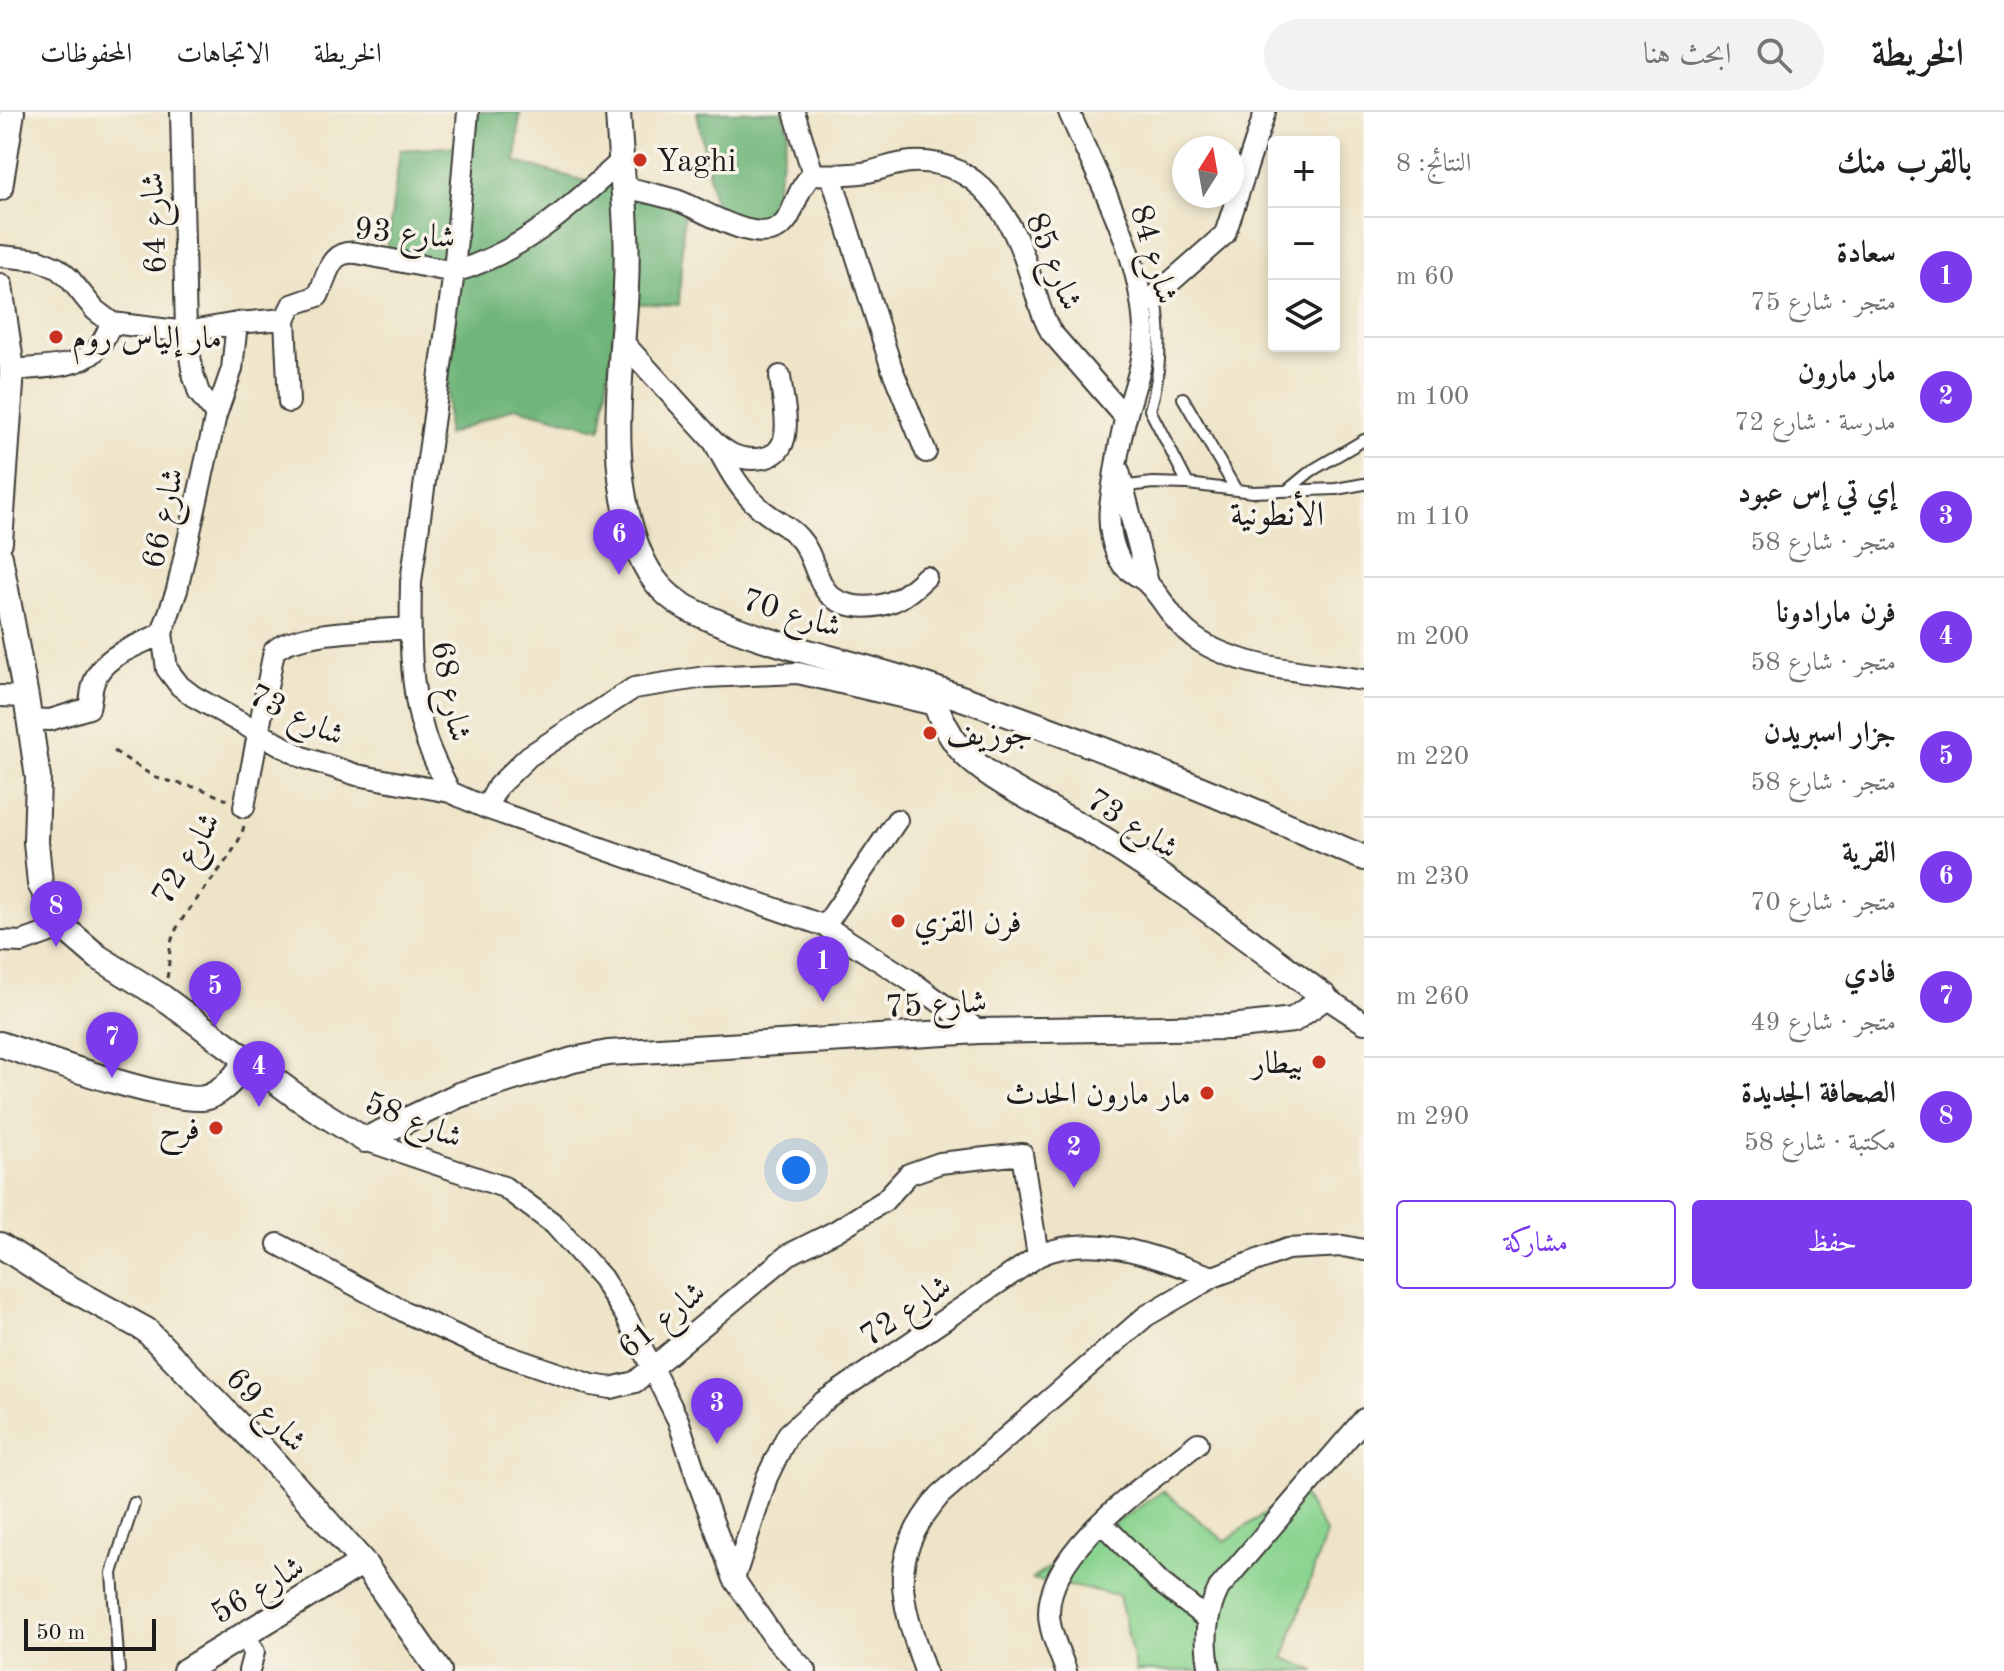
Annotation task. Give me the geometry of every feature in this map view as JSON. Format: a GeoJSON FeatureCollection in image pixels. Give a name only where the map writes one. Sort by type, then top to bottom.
{"type":"FeatureCollection","features":[{"type":"Feature","properties":{"kind":"street"},"geometry":{"type":"LineString","coordinates":[[0,188],[12,112]]}},
{"type":"Feature","properties":{"kind":"street","name":"شارع 64"},"geometry":{"type":"LineString","coordinates":[[181,112],[186,332]]}},
{"type":"Feature","properties":{"kind":"street","name":"شارع 68"},"geometry":{"type":"LineString","coordinates":[[450,792],[432,755],[419,716],[410,628],[411,582],[454,272],[468,112]]}},
{"type":"Feature","properties":{"kind":"street","name":"شارع 70"},"geometry":{"type":"LineString","coordinates":[[618,112],[626,255],[618,421],[622,486],[638,549],[661,590],[696,613],[733,628],[1106,751],[1364,858]]}},
{"type":"Feature","properties":{"kind":"street"},"geometry":{"type":"LineString","coordinates":[[794,112],[822,175],[892,369],[926,452]]}},
{"type":"Feature","properties":{"kind":"street","name":"شارع 84"},"geometry":{"type":"LineString","coordinates":[[1069,112],[1115,213],[1137,280],[1149,301],[1143,357],[1126,418],[1118,465],[1119,487]]}},
{"type":"Feature","properties":{"kind":"street"},"geometry":{"type":"LineString","coordinates":[[1149,301],[1225,234],[1265,112]]}},
{"type":"Feature","properties":{"kind":"street","name":"شارع 93"},"geometry":{"type":"LineString","coordinates":[[285,319],[292,305],[318,296],[332,261],[341,253],[357,253],[454,272],[503,254],[562,213],[621,161]]}},
{"type":"Feature","properties":{"kind":"street","name":"شارع 85"},"geometry":{"type":"LineString","coordinates":[[822,175],[848,175],[910,162],[945,165],[966,173],[994,200],[1014,234],[1043,320],[1066,352],[1126,418]]}},
{"type":"Feature","properties":{"kind":"street"},"geometry":{"type":"LineString","coordinates":[[622,186],[695,207],[736,227],[768,232],[786,222],[800,187],[822,175]]}},
{"type":"Feature","properties":{"kind":"street"},"geometry":{"type":"LineString","coordinates":[[0,256],[39,260],[57,268],[95,310],[112,323],[186,332],[285,319],[289,402]]}},
{"type":"Feature","properties":{"kind":"street"},"geometry":{"type":"LineString","coordinates":[[0,286],[12,370],[0,542]]}},
{"type":"Feature","properties":{"kind":"street"},"geometry":{"type":"LineString","coordinates":[[12,370],[73,362],[86,357],[96,350],[112,323]]}},
{"type":"Feature","properties":{"kind":"street","name":"شارع 66"},"geometry":{"type":"LineString","coordinates":[[162,633],[177,590],[216,415],[232,369],[237,323]]}},
{"type":"Feature","properties":{"kind":"street"},"geometry":{"type":"LineString","coordinates":[[186,332],[199,393],[216,415]]}},
{"type":"Feature","properties":{"kind":"street"},"geometry":{"type":"LineString","coordinates":[[622,341],[714,442],[727,454],[741,458],[756,459],[777,454],[782,447],[785,426],[780,376]]}},
{"type":"Feature","properties":{"kind":"street"},"geometry":{"type":"LineString","coordinates":[[714,442],[738,485],[759,508],[798,536],[807,549],[821,584],[832,598],[859,607],[877,606],[894,602],[926,577]]}},
{"type":"Feature","properties":{"kind":"street"},"geometry":{"type":"LineString","coordinates":[[1119,487],[1148,583],[1172,618],[1195,638],[1218,651],[1247,660],[1364,680]]}},
{"type":"Feature","properties":{"kind":"street","name":"شارع 58"},"geometry":{"type":"LineString","coordinates":[[0,557],[38,778],[36,842],[40,884],[63,927],[98,957],[162,997],[300,1099],[365,1140],[504,1187],[554,1224],[602,1278],[626,1316],[678,1420],[734,1579],[775,1639],[806,1671]]}},
{"type":"Feature","properties":{"kind":"street","name":"شارع 72"},"geometry":{"type":"LineString","coordinates":[[244,807],[274,651],[281,644],[303,637],[410,628]]}},
{"type":"Feature","properties":{"kind":"street"},"geometry":{"type":"LineString","coordinates":[[0,696],[50,720],[89,708],[93,683],[102,667],[130,647],[162,633]]}},
{"type":"Feature","properties":{"kind":"street","name":"شارع 73"},"geometry":{"type":"LineString","coordinates":[[162,633],[164,658],[173,678],[213,708],[328,768],[450,792]]}},
{"type":"Feature","properties":{"kind":"street"},"geometry":{"type":"LineString","coordinates":[[486,808],[498,786],[529,756],[634,688],[705,677],[798,673],[932,696]]}},
{"type":"Feature","properties":{"kind":"street","name":"شارع 73"},"geometry":{"type":"LineString","coordinates":[[932,696],[953,738],[977,764],[1101,837],[1325,997]]}},
{"type":"Feature","properties":{"kind":"street"},"geometry":{"type":"LineString","coordinates":[[450,792],[486,808],[825,926],[911,981],[979,1031]]}},
{"type":"Feature","properties":{"kind":"street"},"geometry":{"type":"LineString","coordinates":[[825,926],[897,820]]}},
{"type":"Feature","properties":{"kind":"street"},"geometry":{"type":"LineString","coordinates":[[0,941],[22,942],[63,927]]}},
{"type":"Feature","properties":{"kind":"street"},"geometry":{"type":"LineString","coordinates":[[1325,997],[1364,1023]]}},
{"type":"Feature","properties":{"kind":"street","name":"شارع 75"},"geometry":{"type":"LineString","coordinates":[[365,1140],[459,1095],[573,1060],[608,1053],[979,1031],[1230,1027],[1293,1020],[1325,997]]}},
{"type":"Feature","properties":{"kind":"street"},"geometry":{"type":"LineString","coordinates":[[0,1044],[95,1075],[197,1099],[209,1097],[230,1082],[248,1060]]}},
{"type":"Feature","properties":{"kind":"street","name":"شارع 61"},"geometry":{"type":"LineString","coordinates":[[278,1244],[407,1313],[519,1362],[611,1388],[635,1382],[788,1255],[836,1231],[884,1201],[909,1174],[940,1163],[1022,1154],[1038,1256]]}},
{"type":"Feature","properties":{"kind":"street","name":"شارع 72"},"geometry":{"type":"LineString","coordinates":[[734,1579],[767,1477],[788,1434],[823,1402],[1038,1256],[1055,1248],[1081,1243],[1110,1245],[1213,1277]]}},
{"type":"Feature","properties":{"kind":"street","name":"شارع 69"},"geometry":{"type":"LineString","coordinates":[[0,1245],[63,1285],[146,1330],[265,1452],[363,1562],[439,1671]]}},
{"type":"Feature","properties":{"kind":"street"},"geometry":{"type":"LineString","coordinates":[[925,1671],[910,1628],[903,1591],[903,1562],[919,1519],[940,1495],[1146,1316],[1213,1277],[1287,1249],[1343,1246],[1364,1250]]}},
{"type":"Feature","properties":{"kind":"street"},"geometry":{"type":"LineString","coordinates":[[1210,1671],[1205,1641],[1207,1619],[1212,1602],[1228,1575],[1364,1419]]}},
{"type":"Feature","properties":{"kind":"street"},"geometry":{"type":"LineString","coordinates":[[1066,1671],[1051,1629],[1050,1600],[1060,1570],[1073,1551],[1101,1522],[1198,1443]]}},
{"type":"Feature","properties":{"kind":"street"},"geometry":{"type":"LineString","coordinates":[[1101,1522],[1160,1582],[1207,1619]]}},
{"type":"Feature","properties":{"kind":"street","name":"شارع 56"},"geometry":{"type":"LineString","coordinates":[[185,1671],[363,1562]]}},
{"type":"Feature","properties":{"kind":"street"},"geometry":{"type":"LineString","coordinates":[[244,1635],[254,1652],[249,1671]]}},
{"type":"Feature","properties":{"kind":"lane"},"geometry":{"type":"LineString","coordinates":[[1149,301],[1160,354],[1150,410],[1188,484]]}},
{"type":"Feature","properties":{"kind":"lane"},"geometry":{"type":"LineString","coordinates":[[1183,398],[1236,490]]}},
{"type":"Feature","properties":{"kind":"lane"},"geometry":{"type":"LineString","coordinates":[[1289,490],[1311,471],[1364,440]]}},
{"type":"Feature","properties":{"kind":"lane"},"geometry":{"type":"LineString","coordinates":[[1119,487],[1153,483],[1188,484],[1253,492],[1336,489],[1364,484]]}},
{"type":"Feature","properties":{"kind":"lane"},"geometry":{"type":"LineString","coordinates":[[119,1671],[112,1573],[134,1503]]}},
{"type":"Feature","properties":{"kind":"path"},"geometry":{"type":"LineString","coordinates":[[114,751],[156,778],[202,789],[244,807]]}},
{"type":"Feature","properties":{"kind":"path","name":"شارع 72"},"geometry":{"type":"LineString","coordinates":[[162,997],[173,934],[244,830],[244,807]]}},
{"type":"Feature","properties":{"kind":"green space"},"geometry":{"type":"Polygon","coordinates":[[[468,112],[520,112],[516,162],[684,208],[679,305],[618,303],[601,429],[515,407],[447,435],[451,265],[386,256],[400,150],[460,146],[468,112]]]}},
{"type":"Feature","properties":{"kind":"green space"},"geometry":{"type":"Polygon","coordinates":[[[697,112],[783,112],[788,130],[769,224],[718,223],[697,112]]]}},
{"type":"Feature","properties":{"kind":"green space"},"geometry":{"type":"Polygon","coordinates":[[[1299,1489],[1326,1533],[1284,1658],[1316,1671],[1136,1671],[1119,1595],[1032,1579],[1163,1491],[1225,1541],[1299,1489]]]}},
{"type":"Feature","properties":{"kind":"place","name":"Yaghi"},"geometry":{"type":"Point","coordinates":[640,160]}},
{"type":"Feature","properties":{"kind":"place","name":"مار إلياس روم"},"geometry":{"type":"Point","coordinates":[56,337]}},
{"type":"Feature","properties":{"kind":"place","name":"القرية"},"geometry":{"type":"Point","coordinates":[619,575]}},
{"type":"Feature","properties":{"kind":"place","name":"جوزيف"},"geometry":{"type":"Point","coordinates":[930,733]}},
{"type":"Feature","properties":{"kind":"place","name":"فرن القزي"},"geometry":{"type":"Point","coordinates":[898,921]}},
{"type":"Feature","properties":{"kind":"place","name":"الصحافة الجديدة"},"geometry":{"type":"Point","coordinates":[56,947]}},
{"type":"Feature","properties":{"kind":"place","name":"سعادة"},"geometry":{"type":"Point","coordinates":[823,1002]}},
{"type":"Feature","properties":{"kind":"place","name":"جزار اسبريدن"},"geometry":{"type":"Point","coordinates":[215,1027]}},
{"type":"Feature","properties":{"kind":"place","name":"بيطار"},"geometry":{"type":"Point","coordinates":[1319,1062]}},
{"type":"Feature","properties":{"kind":"place","name":"فادي"},"geometry":{"type":"Point","coordinates":[112,1078]}},
{"type":"Feature","properties":{"kind":"place","name":"مار مارون الحدث"},"geometry":{"type":"Point","coordinates":[1207,1093]}},
{"type":"Feature","properties":{"kind":"place","name":"فرن مارادونا"},"geometry":{"type":"Point","coordinates":[259,1107]}},
{"type":"Feature","properties":{"kind":"place","name":"فرح"},"geometry":{"type":"Point","coordinates":[216,1128]}},
{"type":"Feature","properties":{"kind":"place","name":"مار مارون"},"geometry":{"type":"Point","coordinates":[1074,1188]}},
{"type":"Feature","properties":{"kind":"place","name":"إي تي إس عبود"},"geometry":{"type":"Point","coordinates":[717,1444]}},
{"type":"Feature","properties":{"kind":"district","name":"الأنطونية"},"geometry":{"type":"Point","coordinates":[1277,513]}}]}
